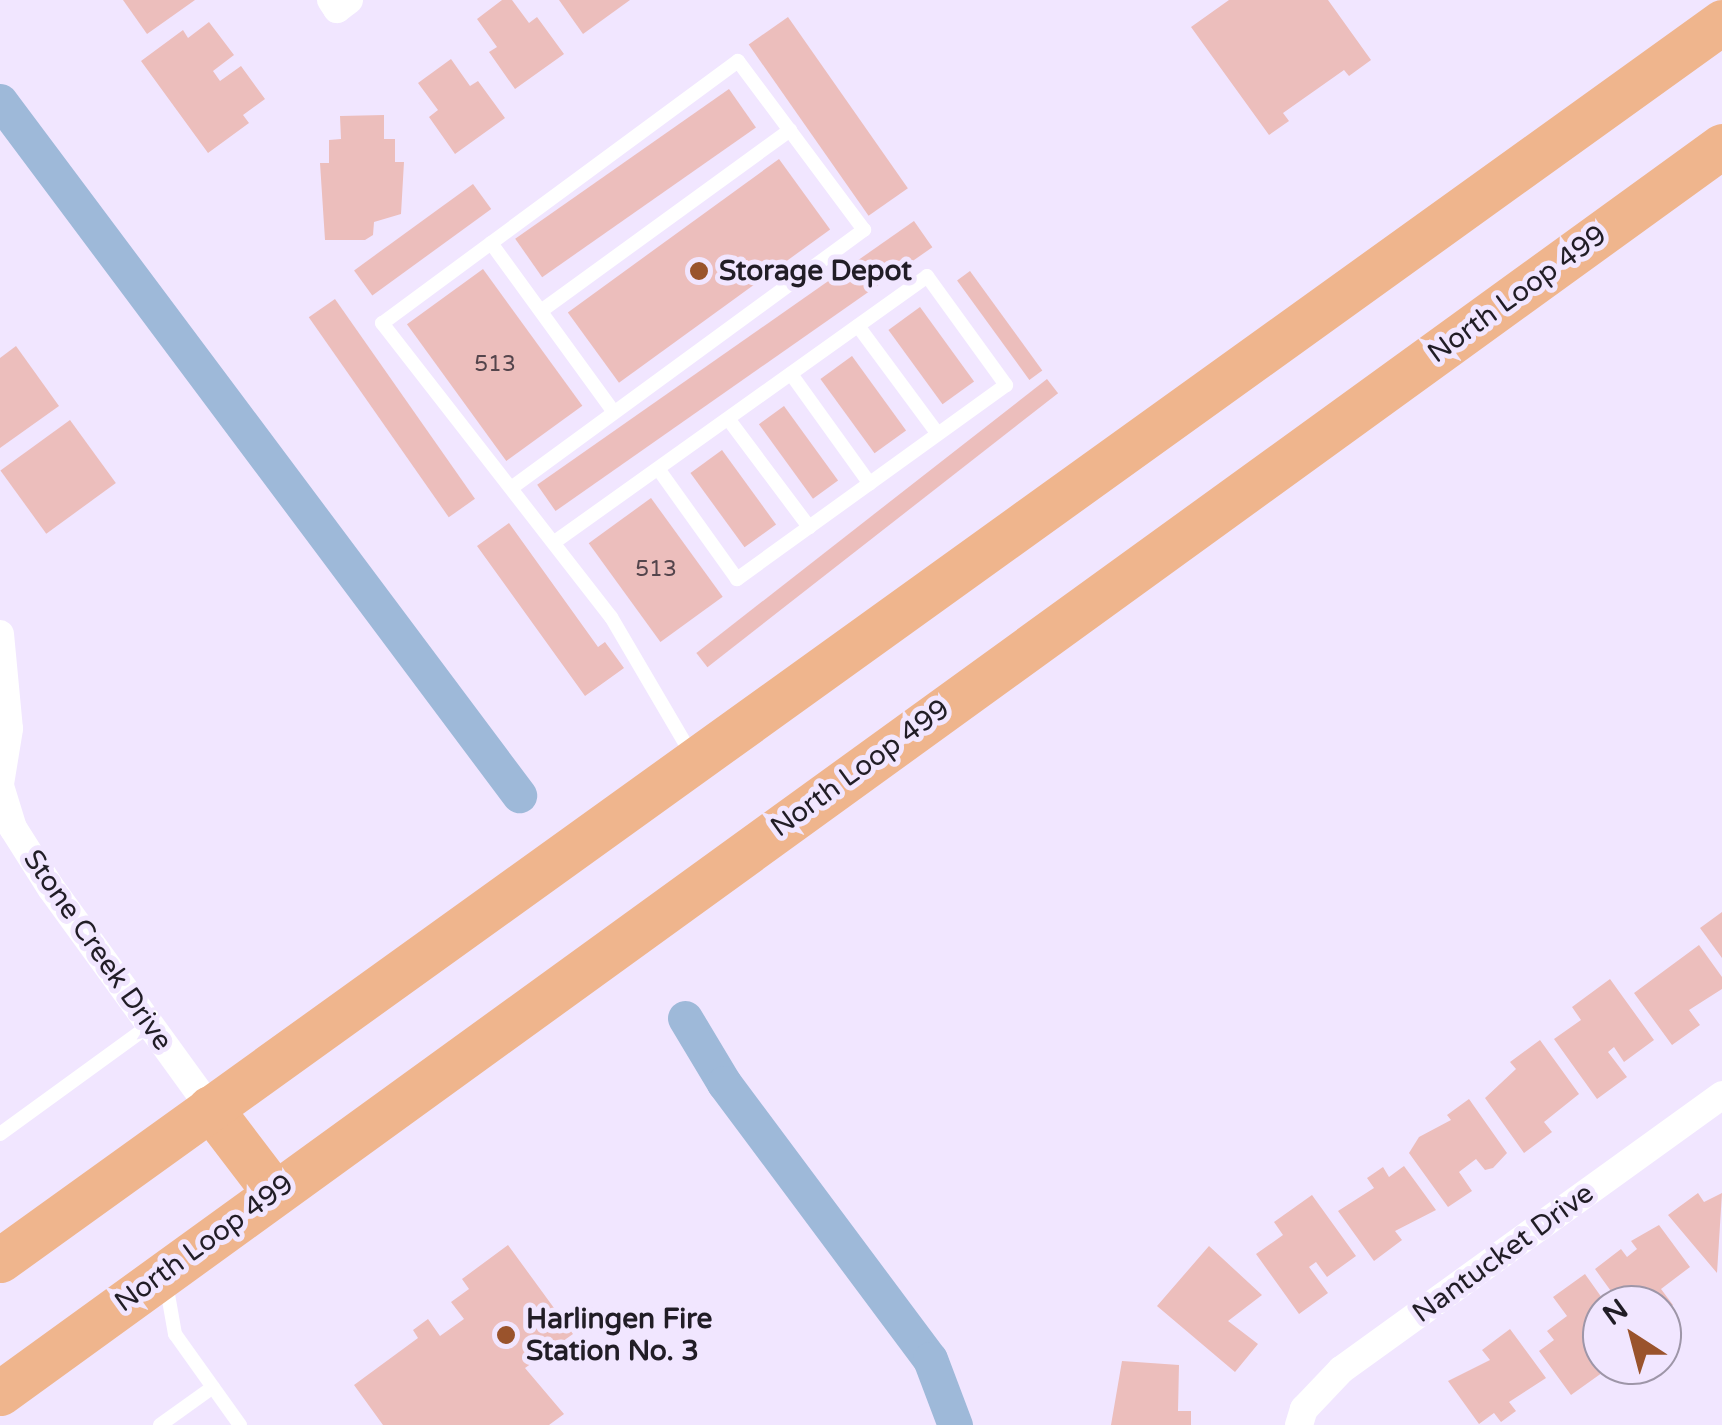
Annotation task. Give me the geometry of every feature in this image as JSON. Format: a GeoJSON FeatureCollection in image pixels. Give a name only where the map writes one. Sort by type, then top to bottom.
{"type":"FeatureCollection","features":[{"type":"Feature","properties":{"kind":"main road"},"geometry":{"type":"LineString","coordinates":[[0,1260],[1722,22]]}},
{"type":"Feature","properties":{"kind":"main road","name":"North Loop 499"},"geometry":{"type":"LineString","coordinates":[[0,1393],[1722,146]]}},
{"type":"Feature","properties":{"kind":"main road"},"geometry":{"type":"LineString","coordinates":[[210,1108],[274,1192]]}},
{"type":"Feature","properties":{"kind":"street"},"geometry":{"type":"LineString","coordinates":[[331,0],[337,8],[349,0]]}},
{"type":"Feature","properties":{"kind":"street","name":"Stone Creek Drive"},"geometry":{"type":"LineString","coordinates":[[0,634],[10,728],[0,785],[13,828],[51,888],[210,1108]]}},
{"type":"Feature","properties":{"kind":"street","name":"Nantucket Drive"},"geometry":{"type":"LineString","coordinates":[[1299,1425],[1304,1408],[1342,1370],[1722,1095]]}},
{"type":"Feature","properties":{"kind":"lane"},"geometry":{"type":"LineString","coordinates":[[514,486],[864,230],[738,62],[382,322],[495,473],[514,486],[611,617],[695,760]]}},
{"type":"Feature","properties":{"kind":"lane"},"geometry":{"type":"LineString","coordinates":[[540,311],[790,130]]}},
{"type":"Feature","properties":{"kind":"lane"},"geometry":{"type":"LineString","coordinates":[[491,243],[614,412]]}},
{"type":"Feature","properties":{"kind":"lane"},"geometry":{"type":"LineString","coordinates":[[556,541],[927,276],[1006,385],[737,579],[659,470]]}},
{"type":"Feature","properties":{"kind":"lane"},"geometry":{"type":"LineString","coordinates":[[858,326],[938,434]]}},
{"type":"Feature","properties":{"kind":"lane"},"geometry":{"type":"LineString","coordinates":[[791,374],[870,484]]}},
{"type":"Feature","properties":{"kind":"lane"},"geometry":{"type":"LineString","coordinates":[[729,420],[809,527]]}},
{"type":"Feature","properties":{"kind":"lane"},"geometry":{"type":"LineString","coordinates":[[0,1134],[150,1024]]}},
{"type":"Feature","properties":{"kind":"lane"},"geometry":{"type":"LineString","coordinates":[[166,1271],[166,1310],[175,1334],[240,1425]]}},
{"type":"Feature","properties":{"kind":"lane"},"geometry":{"type":"LineString","coordinates":[[160,1425],[212,1387]]}},
{"type":"Feature","properties":{"kind":"building"},"geometry":{"type":"Polygon","coordinates":[[[123,0],[195,0],[147,34],[123,0]]]}},
{"type":"Feature","properties":{"kind":"building"},"geometry":{"type":"Polygon","coordinates":[[[502,0],[512,0],[529,23],[537,17],[564,54],[515,89],[489,52],[497,47],[477,19],[502,0]]]}},
{"type":"Feature","properties":{"kind":"building"},"geometry":{"type":"Polygon","coordinates":[[[559,0],[630,0],[583,34],[559,0]]]}},
{"type":"Feature","properties":{"kind":"building"},"geometry":{"type":"Polygon","coordinates":[[[1229,0],[1328,0],[1371,60],[1349,76],[1344,70],[1283,113],[1289,121],[1269,135],[1191,27],[1229,0]]]}},
{"type":"Feature","properties":{"kind":"building","name":"Storage Depot"},"geometry":{"type":"Polygon","coordinates":[[[788,17],[908,188],[869,216],[749,45],[788,17]]]}},
{"type":"Feature","properties":{"kind":"building"},"geometry":{"type":"Polygon","coordinates":[[[209,22],[234,55],[213,71],[220,81],[241,66],[265,99],[243,115],[249,123],[208,153],[141,61],[183,30],[188,38],[209,22]]]}},
{"type":"Feature","properties":{"kind":"building"},"geometry":{"type":"Polygon","coordinates":[[[451,59],[470,86],[478,81],[505,118],[455,154],[429,117],[438,110],[418,83],[451,59]]]}},
{"type":"Feature","properties":{"kind":"building","name":"Storage Depot"},"geometry":{"type":"Polygon","coordinates":[[[729,89],[756,128],[542,277],[515,239],[729,89]]]}},
{"type":"Feature","properties":{"kind":"building"},"geometry":{"type":"Polygon","coordinates":[[[384,115],[384,139],[395,139],[395,162],[404,162],[401,214],[374,222],[373,235],[365,240],[325,240],[320,163],[329,163],[329,140],[341,139],[340,116],[384,115]]]}},
{"type":"Feature","properties":{"kind":"building","name":"Storage Depot"},"geometry":{"type":"Polygon","coordinates":[[[779,159],[830,229],[619,383],[568,312],[779,159]]]}},
{"type":"Feature","properties":{"kind":"building"},"geometry":{"type":"Polygon","coordinates":[[[473,184],[491,209],[372,295],[354,270],[473,184]]]}},
{"type":"Feature","properties":{"kind":"building","name":"Storage Depot"},"geometry":{"type":"Polygon","coordinates":[[[914,221],[932,247],[556,511],[537,485],[914,221]]]}},
{"type":"Feature","properties":{"kind":"building"},"geometry":{"type":"Polygon","coordinates":[[[483,269],[582,406],[506,461],[407,324],[483,269]]]}},
{"type":"Feature","properties":{"kind":"building","name":"Storage Depot"},"geometry":{"type":"Polygon","coordinates":[[[970,271],[1042,371],[1029,380],[957,280],[970,271]]]}},
{"type":"Feature","properties":{"kind":"building"},"geometry":{"type":"Polygon","coordinates":[[[335,299],[475,499],[449,517],[309,317],[335,299]]]}},
{"type":"Feature","properties":{"kind":"building","name":"Storage Depot"},"geometry":{"type":"Polygon","coordinates":[[[920,307],[974,381],[943,404],[888,330],[920,307]]]}},
{"type":"Feature","properties":{"kind":"building"},"geometry":{"type":"Polygon","coordinates":[[[16,346],[59,406],[0,448],[0,358],[16,346]]]}},
{"type":"Feature","properties":{"kind":"building","name":"Storage Depot"},"geometry":{"type":"Polygon","coordinates":[[[852,356],[906,430],[875,453],[820,379],[852,356]]]}},
{"type":"Feature","properties":{"kind":"building"},"geometry":{"type":"Polygon","coordinates":[[[1047,379],[1058,393],[707,667],[696,653],[1047,379]]]}},
{"type":"Feature","properties":{"kind":"building"},"geometry":{"type":"Polygon","coordinates":[[[784,406],[838,480],[813,499],[759,424],[784,406]]]}},
{"type":"Feature","properties":{"kind":"building"},"geometry":{"type":"Polygon","coordinates":[[[70,420],[116,483],[46,534],[0,471],[70,420]]]}},
{"type":"Feature","properties":{"kind":"building"},"geometry":{"type":"Polygon","coordinates":[[[722,450],[776,524],[745,547],[690,473],[722,450]]]}},
{"type":"Feature","properties":{"kind":"building"},"geometry":{"type":"Polygon","coordinates":[[[651,498],[723,597],[660,642],[589,543],[651,498]]]}},
{"type":"Feature","properties":{"kind":"building"},"geometry":{"type":"Polygon","coordinates":[[[509,523],[598,647],[605,642],[624,668],[585,696],[477,546],[509,523]]]}},
{"type":"Feature","properties":{"kind":"building"},"geometry":{"type":"Polygon","coordinates":[[[1722,912],[1722,958],[1700,928],[1722,912]]]}},
{"type":"Feature","properties":{"kind":"building"},"geometry":{"type":"Polygon","coordinates":[[[1699,945],[1722,977],[1722,989],[1689,1010],[1700,1025],[1672,1045],[1634,993],[1699,945]]]}},
{"type":"Feature","properties":{"kind":"building"},"geometry":{"type":"Polygon","coordinates":[[[1610,979],[1654,1040],[1624,1062],[1614,1047],[1608,1052],[1627,1077],[1597,1099],[1554,1039],[1581,1020],[1572,1007],[1610,979]]]}},
{"type":"Feature","properties":{"kind":"building"},"geometry":{"type":"Polygon","coordinates":[[[1540,1040],[1579,1094],[1544,1122],[1552,1132],[1524,1153],[1485,1098],[1516,1069],[1510,1062],[1540,1040]]]}},
{"type":"Feature","properties":{"kind":"building"},"geometry":{"type":"Polygon","coordinates":[[[1469,1099],[1507,1153],[1493,1168],[1485,1170],[1476,1159],[1459,1172],[1472,1191],[1448,1207],[1409,1153],[1419,1137],[1451,1120],[1447,1115],[1469,1099]]]}},
{"type":"Feature","properties":{"kind":"building"},"geometry":{"type":"Polygon","coordinates":[[[1404,1166],[1436,1210],[1395,1231],[1402,1240],[1374,1261],[1338,1211],[1374,1188],[1367,1178],[1383,1167],[1389,1177],[1404,1166]]]}},
{"type":"Feature","properties":{"kind":"building"},"geometry":{"type":"Polygon","coordinates":[[[1698,1193],[1704,1202],[1722,1193],[1717,1273],[1668,1215],[1698,1193]]]}},
{"type":"Feature","properties":{"kind":"building"},"geometry":{"type":"Polygon","coordinates":[[[1312,1195],[1356,1256],[1327,1277],[1316,1262],[1309,1267],[1328,1293],[1299,1314],[1256,1254],[1283,1235],[1274,1222],[1312,1195]]]}},
{"type":"Feature","properties":{"kind":"building"},"geometry":{"type":"Polygon","coordinates":[[[1659,1225],[1690,1267],[1666,1285],[1607,1285],[1595,1269],[1621,1249],[1627,1257],[1637,1249],[1631,1241],[1659,1225]]]}},
{"type":"Feature","properties":{"kind":"building","name":"Harlingen Fire Station No. 3"},"geometry":{"type":"Polygon","coordinates":[[[508,1245],[573,1334],[525,1368],[564,1414],[549,1425],[383,1425],[354,1385],[418,1338],[413,1330],[428,1319],[440,1336],[464,1319],[451,1302],[469,1289],[462,1279],[508,1245]]]}},
{"type":"Feature","properties":{"kind":"building"},"geometry":{"type":"Polygon","coordinates":[[[1209,1246],[1262,1295],[1228,1321],[1258,1344],[1235,1372],[1157,1306],[1209,1246]]]}},
{"type":"Feature","properties":{"kind":"building"},"geometry":{"type":"Polygon","coordinates":[[[1585,1274],[1593,1285],[1582,1285],[1585,1385],[1571,1395],[1539,1351],[1554,1340],[1547,1331],[1567,1316],[1553,1297],[1585,1274]]]}},
{"type":"Feature","properties":{"kind":"building"},"geometry":{"type":"Polygon","coordinates":[[[1510,1329],[1546,1378],[1509,1402],[1516,1411],[1501,1422],[1494,1413],[1479,1424],[1448,1381],[1490,1360],[1482,1350],[1510,1329]]]}},
{"type":"Feature","properties":{"kind":"building"},"geometry":{"type":"Polygon","coordinates":[[[1122,1361],[1179,1365],[1178,1411],[1191,1411],[1191,1425],[1111,1425],[1122,1361]]]}},
{"type":"Feature","properties":{"kind":"waterway"},"geometry":{"type":"LineString","coordinates":[[0,101],[519,795]]}},
{"type":"Feature","properties":{"kind":"waterway"},"geometry":{"type":"LineString","coordinates":[[685,1018],[724,1083],[930,1359],[955,1425]]}},
{"type":"Feature","properties":{"kind":"place","name":"Storage Depot"},"geometry":{"type":"Point","coordinates":[699,271]}},
{"type":"Feature","properties":{"kind":"place","name":"Harlingen Fire Station No. 3"},"geometry":{"type":"Point","coordinates":[506,1335]}}]}
